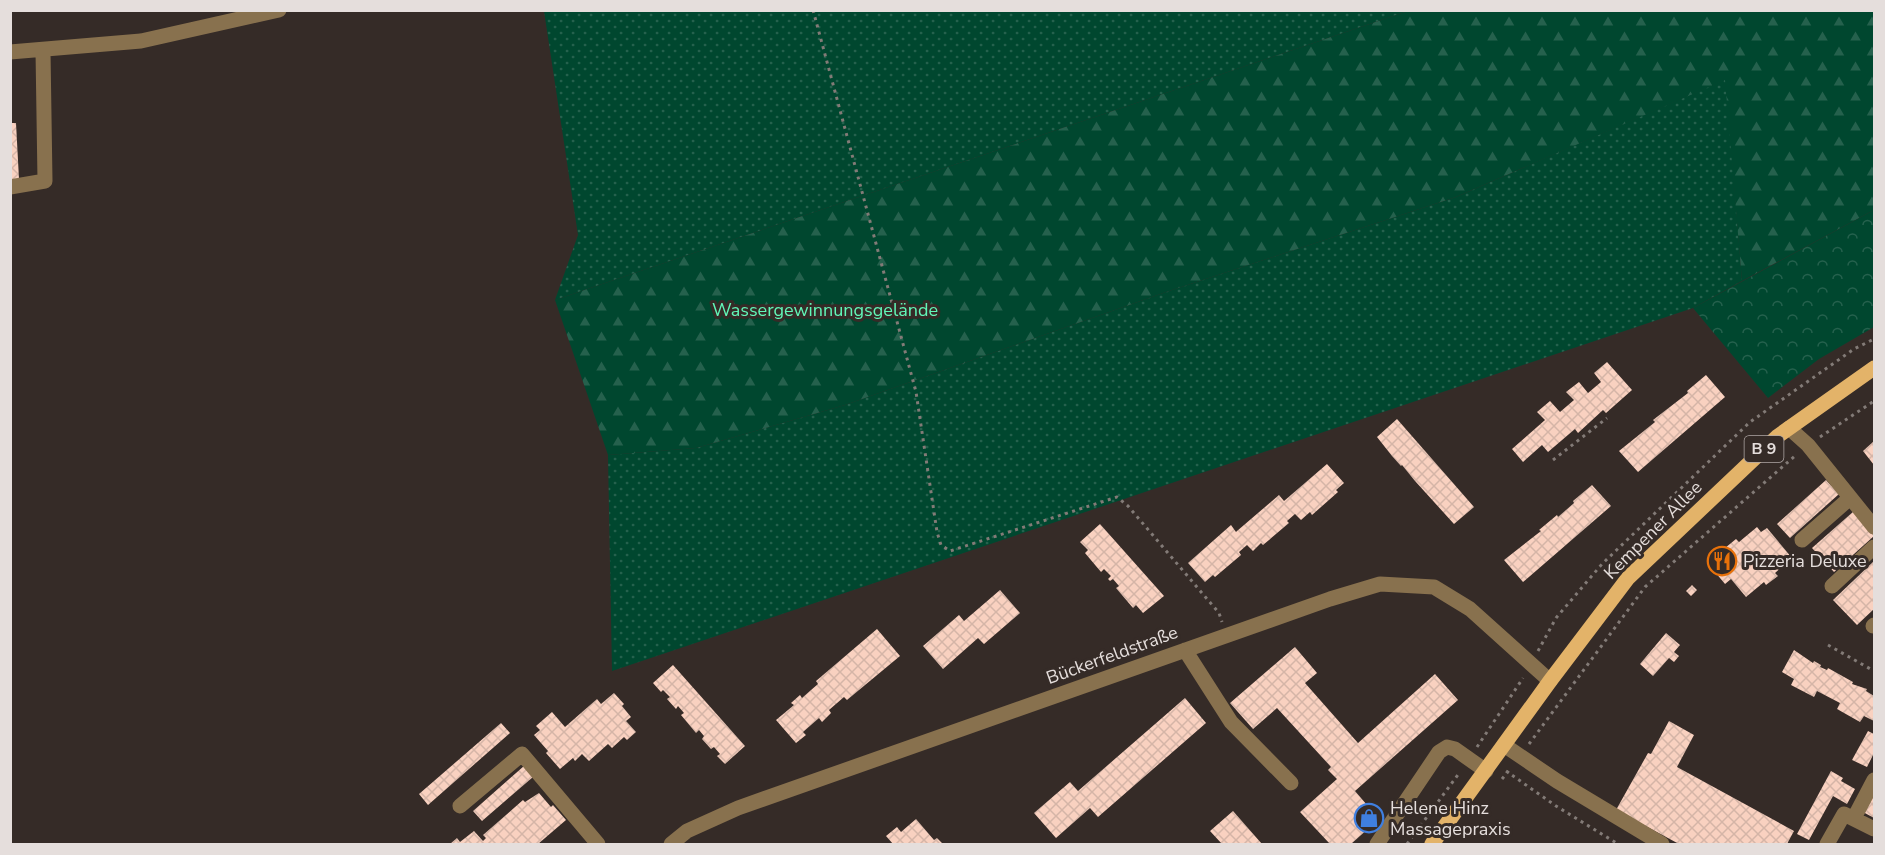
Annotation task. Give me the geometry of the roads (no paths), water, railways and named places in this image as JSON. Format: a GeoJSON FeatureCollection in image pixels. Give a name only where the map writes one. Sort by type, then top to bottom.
{"type":"FeatureCollection","features":[{"type":"Feature","properties":{"kind":"main road","name":"Kempener Allee"},"geometry":{"type":"LineString","coordinates":[[1432,844],[1628,578],[1778,436],[1875,368]]}},
{"type":"Feature","properties":{"kind":"street"},"geometry":{"type":"LineString","coordinates":[[10,52],[141,41],[279,10]]}},
{"type":"Feature","properties":{"kind":"street"},"geometry":{"type":"LineString","coordinates":[[10,187],[45,181],[43,51]]}},
{"type":"Feature","properties":{"kind":"street"},"geometry":{"type":"LineString","coordinates":[[1790,428],[1808,445],[1875,527]]}},
{"type":"Feature","properties":{"kind":"street"},"geometry":{"type":"LineString","coordinates":[[1802,540],[1850,498]]}},
{"type":"Feature","properties":{"kind":"street"},"geometry":{"type":"LineString","coordinates":[[1832,586],[1875,547]]}},
{"type":"Feature","properties":{"kind":"street","name":"Bückerfeldstraße"},"geometry":{"type":"LineString","coordinates":[[671,844],[687,831],[738,808],[1330,599],[1380,584],[1434,586],[1470,609],[1550,681]]}},
{"type":"Feature","properties":{"kind":"street"},"geometry":{"type":"LineString","coordinates":[[1185,650],[1231,722],[1291,783]]}},
{"type":"Feature","properties":{"kind":"street"},"geometry":{"type":"LineString","coordinates":[[1504,745],[1557,781],[1662,844]]}},
{"type":"Feature","properties":{"kind":"street"},"geometry":{"type":"LineString","coordinates":[[1377,844],[1438,752],[1447,747],[1455,749],[1489,766]]}},
{"type":"Feature","properties":{"kind":"street"},"geometry":{"type":"LineString","coordinates":[[460,806],[522,754],[597,844]]}},
{"type":"Feature","properties":{"kind":"street"},"geometry":{"type":"LineString","coordinates":[[1854,818],[1875,780]]}},
{"type":"Feature","properties":{"kind":"street"},"geometry":{"type":"LineString","coordinates":[[1827,844],[1844,813],[1875,829]]}},
{"type":"Feature","properties":{"kind":"place","name":"Pizzeria Deluxe"},"geometry":{"type":"Point","coordinates":[1722,561]}},
{"type":"Feature","properties":{"kind":"place","name":"Helene Hinz Massagepraxis"},"geometry":{"type":"Point","coordinates":[1369,818]}},
{"type":"Feature","properties":{"kind":"park label","name":"Wassergewinnungsgelände"},"geometry":{"type":"Point","coordinates":[825,310]}}]}
